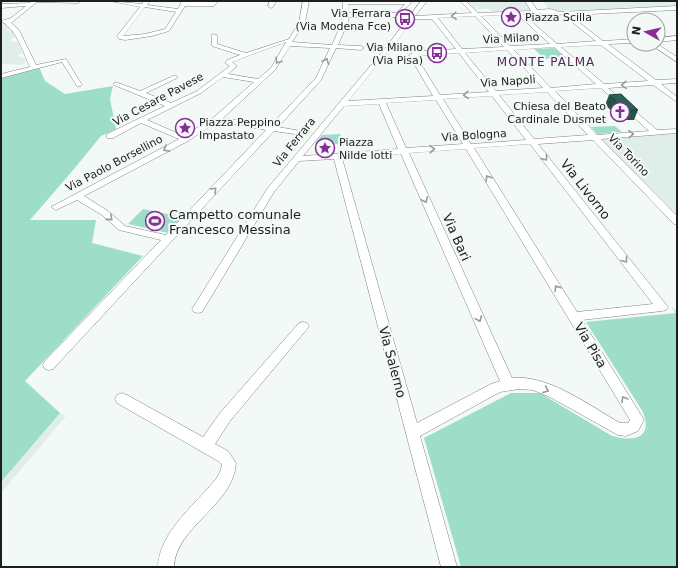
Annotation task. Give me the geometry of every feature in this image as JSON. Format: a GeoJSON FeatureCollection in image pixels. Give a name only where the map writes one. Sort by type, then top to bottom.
{"type":"FeatureCollection","features":[{"type":"Feature","properties":{"kind":"street"},"geometry":{"type":"LineString","coordinates":[[1,6],[35,2],[78,1]]}},
{"type":"Feature","properties":{"kind":"street"},"geometry":{"type":"LineString","coordinates":[[113,1],[145,3],[179,11]]}},
{"type":"Feature","properties":{"kind":"street"},"geometry":{"type":"LineString","coordinates":[[145,3],[120,36],[121,38],[133,38],[154,33],[161,33],[167,29],[184,2],[214,4],[215,1]]}},
{"type":"Feature","properties":{"kind":"street","name":"Via Paolo Borsellino"},"geometry":{"type":"LineString","coordinates":[[56,207],[185,139],[217,119],[273,69],[302,22],[306,1]]}},
{"type":"Feature","properties":{"kind":"street"},"geometry":{"type":"LineString","coordinates":[[49,365],[167,238],[319,79],[345,22],[346,1],[410,2]]}},
{"type":"Feature","properties":{"kind":"street","name":"Via Ferrara"},"geometry":{"type":"LineString","coordinates":[[198,309],[270,191],[390,45],[424,1]]}},
{"type":"Feature","properties":{"kind":"street","name":"Via Torino"},"geometry":{"type":"LineString","coordinates":[[463,1],[677,222]]}},
{"type":"Feature","properties":{"kind":"street"},"geometry":{"type":"LineString","coordinates":[[528,1],[535,12]]}},
{"type":"Feature","properties":{"kind":"street"},"geometry":{"type":"LineString","coordinates":[[1,21],[9,21],[35,2]]}},
{"type":"Feature","properties":{"kind":"street"},"geometry":{"type":"LineString","coordinates":[[345,15],[397,15],[410,2]]}},
{"type":"Feature","properties":{"kind":"street"},"geometry":{"type":"LineString","coordinates":[[410,18],[535,12],[562,14],[677,8]]}},
{"type":"Feature","properties":{"kind":"street"},"geometry":{"type":"LineString","coordinates":[[518,13],[655,132]]}},
{"type":"Feature","properties":{"kind":"street"},"geometry":{"type":"LineString","coordinates":[[562,14],[677,100]]}},
{"type":"Feature","properties":{"kind":"street","name":"Via Livorno"},"geometry":{"type":"LineString","coordinates":[[434,17],[662,307],[574,317]]}},
{"type":"Feature","properties":{"kind":"street"},"geometry":{"type":"LineString","coordinates":[[9,21],[8,23],[16,30],[34,68]]}},
{"type":"Feature","properties":{"kind":"street"},"geometry":{"type":"LineString","coordinates":[[214,36],[214,45],[247,55],[284,41],[361,48]]}},
{"type":"Feature","properties":{"kind":"street","name":"Via Milano"},"geometry":{"type":"LineString","coordinates":[[390,45],[424,53],[459,49],[626,38]]}},
{"type":"Feature","properties":{"kind":"street"},"geometry":{"type":"LineString","coordinates":[[666,39],[677,38]]}},
{"type":"Feature","properties":{"kind":"street","name":"Via Milano"},"geometry":{"type":"LineString","coordinates":[[596,39],[626,40]]}},
{"type":"Feature","properties":{"kind":"street","name":"Via Milano"},"geometry":{"type":"LineString","coordinates":[[390,45],[459,49]]}},
{"type":"Feature","properties":{"kind":"street"},"geometry":{"type":"LineString","coordinates":[[665,52],[677,60]]}},
{"type":"Feature","properties":{"kind":"street","name":"Via Pisa"},"geometry":{"type":"LineString","coordinates":[[412,433],[496,388],[508,384],[532,384],[564,398],[618,429],[626,430],[634,427],[636,420],[412,55],[424,53]]}},
{"type":"Feature","properties":{"kind":"street","name":"Via Cesare Pavese"},"geometry":{"type":"LineString","coordinates":[[110,136],[199,92],[234,66],[228,63],[229,62],[247,55]]}},
{"type":"Feature","properties":{"kind":"street"},"geometry":{"type":"LineString","coordinates":[[1,76],[64,60],[79,86]]}},
{"type":"Feature","properties":{"kind":"street"},"geometry":{"type":"LineString","coordinates":[[223,75],[260,81]]}},
{"type":"Feature","properties":{"kind":"street"},"geometry":{"type":"LineString","coordinates":[[140,94],[175,77]]}},
{"type":"Feature","properties":{"kind":"street","name":"Via Napoli"},"geometry":{"type":"LineString","coordinates":[[341,104],[677,81]]}},
{"type":"Feature","properties":{"kind":"street"},"geometry":{"type":"LineString","coordinates":[[116,84],[172,106]]}},
{"type":"Feature","properties":{"kind":"street","name":"Via Bari"},"geometry":{"type":"LineString","coordinates":[[380,101],[508,384]]}},
{"type":"Feature","properties":{"kind":"street"},"geometry":{"type":"LineString","coordinates":[[217,119],[298,133]]}},
{"type":"Feature","properties":{"kind":"street"},"geometry":{"type":"LineString","coordinates":[[142,121],[185,139]]}},
{"type":"Feature","properties":{"kind":"street","name":"Via Bologna"},"geometry":{"type":"LineString","coordinates":[[296,159],[677,131]]}},
{"type":"Feature","properties":{"kind":"street","name":"Via Salerno"},"geometry":{"type":"LineString","coordinates":[[337,156],[449,567]]}},
{"type":"Feature","properties":{"kind":"street"},"geometry":{"type":"LineString","coordinates":[[78,196],[105,213],[122,228],[167,238]]}},
{"type":"Feature","properties":{"kind":"street"},"geometry":{"type":"LineString","coordinates":[[205,446],[225,416],[303,326]]}},
{"type":"Feature","properties":{"kind":"street"},"geometry":{"type":"LineString","coordinates":[[122,399],[223,456],[229,463],[226,477],[189,521],[168,551],[164,561],[166,567]]}},
{"type":"Feature","properties":{"kind":"shaded area"},"geometry":{"type":"Polygon","coordinates":[[[467,1],[524,1],[530,9],[526,11],[493,13],[489,9],[475,9],[467,1]]]}},
{"type":"Feature","properties":{"kind":"shaded area"},"geometry":{"type":"Polygon","coordinates":[[[543,1],[677,1],[677,7],[557,12],[549,10],[543,1]]]}},
{"type":"Feature","properties":{"kind":"shaded area"},"geometry":{"type":"Polygon","coordinates":[[[1,22],[10,29],[7,31],[12,31],[15,37],[11,39],[12,42],[18,42],[22,53],[18,55],[26,61],[22,65],[1,64],[1,22]]]}},
{"type":"Feature","properties":{"kind":"shaded area"},"geometry":{"type":"Polygon","coordinates":[[[677,133],[677,215],[602,139],[677,133]]]}},
{"type":"Feature","properties":{"kind":"shaded area"},"geometry":{"type":"Polygon","coordinates":[[[60,413],[66,416],[1,493],[1,482],[60,413]]]}},
{"type":"Feature","properties":{"kind":"green space"},"geometry":{"type":"Polygon","coordinates":[[[554,48],[565,57],[545,59],[534,49],[554,48]]]}},
{"type":"Feature","properties":{"kind":"green space"},"geometry":{"type":"Polygon","coordinates":[[[39,67],[45,81],[65,94],[113,86],[110,99],[116,129],[101,136],[30,220],[96,220],[92,243],[143,256],[25,381],[60,413],[1,482],[1,78],[39,67]]]}},
{"type":"Feature","properties":{"kind":"green space"},"geometry":{"type":"Polygon","coordinates":[[[615,126],[622,132],[597,134],[591,127],[615,126]]]}},
{"type":"Feature","properties":{"kind":"green space"},"geometry":{"type":"Polygon","coordinates":[[[340,134],[344,146],[328,142],[325,145],[315,143],[322,135],[340,134]]]}},
{"type":"Feature","properties":{"kind":"green space","name":"Campetto comunale Francesco Messina"},"geometry":{"type":"Polygon","coordinates":[[[143,209],[182,217],[168,233],[128,224],[143,209]]]}},
{"type":"Feature","properties":{"kind":"green space"},"geometry":{"type":"Polygon","coordinates":[[[671,306],[677,312],[677,567],[461,567],[424,438],[511,393],[540,393],[612,436],[628,439],[640,436],[645,428],[643,412],[586,322],[676,313],[671,306]]]}},
{"type":"Feature","properties":{"kind":"building"},"geometry":{"type":"Polygon","coordinates":[[[621,94],[638,110],[626,110],[609,95],[621,94]]]}},
{"type":"Feature","properties":{"kind":"place","name":"Piazza Scilla"},"geometry":{"type":"Point","coordinates":[511,17]}},
{"type":"Feature","properties":{"kind":"place","name":"Via Ferrara (Via Modena Fce)"},"geometry":{"type":"Point","coordinates":[405,19]}},
{"type":"Feature","properties":{"kind":"place","name":"Via Milano (Via Pisa)"},"geometry":{"type":"Point","coordinates":[437,53]}},
{"type":"Feature","properties":{"kind":"place","name":"Chiesa del Beato Cardinale Dusmet"},"geometry":{"type":"Point","coordinates":[620,112]}},
{"type":"Feature","properties":{"kind":"place","name":"Piazza Peppino Impastato"},"geometry":{"type":"Point","coordinates":[185,128]}},
{"type":"Feature","properties":{"kind":"place","name":"Piazza Nilde Iotti"},"geometry":{"type":"Point","coordinates":[325,148]}},
{"type":"Feature","properties":{"kind":"place","name":"Campetto comunale Francesco Messina"},"geometry":{"type":"Point","coordinates":[155,221]}},
{"type":"Feature","properties":{"kind":"district","name":"MONTE PALMA"},"geometry":{"type":"Point","coordinates":[546,62]}}]}
